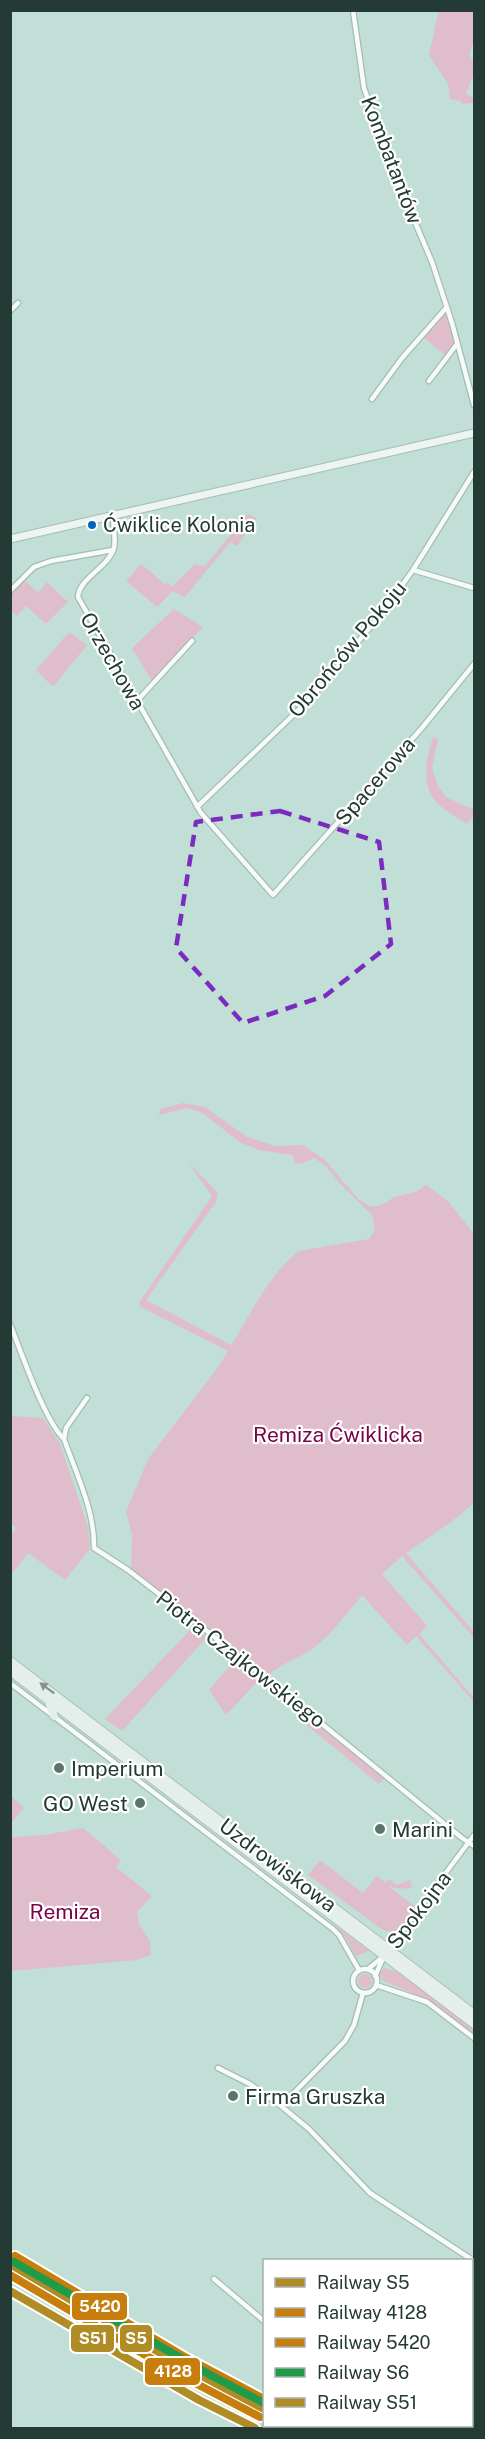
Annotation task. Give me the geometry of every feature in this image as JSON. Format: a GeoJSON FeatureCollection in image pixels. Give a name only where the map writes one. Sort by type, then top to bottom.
{"type":"FeatureCollection","features":[{"type":"Feature","properties":{"kind":"main road"},"geometry":{"type":"LineString","coordinates":[[10,539],[474,433]]}},
{"type":"Feature","properties":{"kind":"main road"},"geometry":{"type":"LineString","coordinates":[[11,1661],[80,1719]]}},
{"type":"Feature","properties":{"kind":"main road"},"geometry":{"type":"LineString","coordinates":[[10,1671],[48,1700],[80,1719]]}},
{"type":"Feature","properties":{"kind":"main road"},"geometry":{"type":"LineString","coordinates":[[48,1700],[54,1716]]}},
{"type":"Feature","properties":{"kind":"main road","name":"Uzdrowiskowa"},"geometry":{"type":"LineString","coordinates":[[80,1719],[301,1892],[474,2014]]}},
{"type":"Feature","properties":{"kind":"main road","name":"Uzdrowiskowa"},"geometry":{"type":"LineString","coordinates":[[80,1719],[386,1953],[474,2024]]}},
{"type":"Feature","properties":{"kind":"street","name":"Kombatantów"},"geometry":{"type":"LineString","coordinates":[[353,10],[364,88],[392,168],[414,217],[447,307],[474,405]]}},
{"type":"Feature","properties":{"kind":"street"},"geometry":{"type":"LineString","coordinates":[[10,311],[18,303]]}},
{"type":"Feature","properties":{"kind":"street"},"geometry":{"type":"LineString","coordinates":[[372,399],[402,357],[447,307]]}},
{"type":"Feature","properties":{"kind":"street"},"geometry":{"type":"LineString","coordinates":[[429,381],[457,344]]}},
{"type":"Feature","properties":{"kind":"street","name":"Obrońców Pokoju"},"geometry":{"type":"LineString","coordinates":[[197,807],[310,698],[382,613],[413,570],[474,472]]}},
{"type":"Feature","properties":{"kind":"street"},"geometry":{"type":"LineString","coordinates":[[10,591],[34,567],[51,561],[113,550],[115,538],[113,515]]}},
{"type":"Feature","properties":{"kind":"street","name":"Orzechowa"},"geometry":{"type":"LineString","coordinates":[[113,550],[106,562],[79,591],[78,597],[197,807],[273,895]]}},
{"type":"Feature","properties":{"kind":"street"},"geometry":{"type":"LineString","coordinates":[[413,570],[474,588]]}},
{"type":"Feature","properties":{"kind":"street"},"geometry":{"type":"LineString","coordinates":[[136,702],[192,641]]}},
{"type":"Feature","properties":{"kind":"street","name":"Spacerowa"},"geometry":{"type":"LineString","coordinates":[[273,895],[422,729],[474,664]]}},
{"type":"Feature","properties":{"kind":"street","name":"Piotra Czajkowskiego"},"geometry":{"type":"LineString","coordinates":[[10,1324],[48,1413],[64,1439],[87,1504],[94,1548],[128,1570],[225,1645],[474,1846]]}},
{"type":"Feature","properties":{"kind":"street"},"geometry":{"type":"LineString","coordinates":[[64,1439],[66,1428],[87,1398]]}},
{"type":"Feature","properties":{"kind":"street"},"geometry":{"type":"LineString","coordinates":[[11,1661],[17,1654]]}},
{"type":"Feature","properties":{"kind":"street"},"geometry":{"type":"LineString","coordinates":[[10,1683],[333,1929],[339,1935],[359,1970]]}},
{"type":"Feature","properties":{"kind":"street","name":"Spokojna"},"geometry":{"type":"LineString","coordinates":[[386,1953],[474,1835]]}},
{"type":"Feature","properties":{"kind":"street"},"geometry":{"type":"LineString","coordinates":[[359,1970],[352,1983],[356,1990],[363,1993],[370,1992],[376,1985],[375,1976],[386,1953]]}},
{"type":"Feature","properties":{"kind":"street"},"geometry":{"type":"LineString","coordinates":[[368,1970],[386,1953]]}},
{"type":"Feature","properties":{"kind":"street"},"geometry":{"type":"LineString","coordinates":[[359,1970],[368,1970],[375,1976]]}},
{"type":"Feature","properties":{"kind":"street"},"geometry":{"type":"LineString","coordinates":[[376,1985],[427,2001],[474,2038]]}},
{"type":"Feature","properties":{"kind":"street"},"geometry":{"type":"LineString","coordinates":[[281,2106],[345,2041],[354,2025],[363,1993]]}},
{"type":"Feature","properties":{"kind":"street"},"geometry":{"type":"LineString","coordinates":[[218,2068],[250,2084],[309,2129],[370,2193],[471,2259]]}},
{"type":"Feature","properties":{"kind":"street"},"geometry":{"type":"LineString","coordinates":[[214,2279],[263,2320]]}},
{"type":"Feature","properties":{"kind":"highlighted area"},"geometry":{"type":"Polygon","coordinates":[[[280,811],[379,842],[391,944],[325,996],[243,1023],[176,948],[196,822],[280,811]]]}},
{"type":"Feature","properties":{"kind":"green space"},"geometry":{"type":"Polygon","coordinates":[[[439,10],[474,11],[474,39],[469,55],[474,70],[466,93],[473,98],[473,103],[461,104],[461,101],[450,99],[448,84],[429,55],[439,10]]]}},
{"type":"Feature","properties":{"kind":"green space"},"geometry":{"type":"Polygon","coordinates":[[[446,311],[455,344],[445,355],[423,337],[446,311]]]}},
{"type":"Feature","properties":{"kind":"green space"},"geometry":{"type":"Polygon","coordinates":[[[248,514],[256,518],[237,546],[230,542],[185,597],[173,591],[157,607],[126,581],[141,564],[172,587],[195,564],[204,567],[248,514]]]}},
{"type":"Feature","properties":{"kind":"green space"},"geometry":{"type":"Polygon","coordinates":[[[24,580],[38,593],[47,582],[68,602],[46,624],[26,606],[17,616],[11,610],[11,595],[24,580]]]}},
{"type":"Feature","properties":{"kind":"green space"},"geometry":{"type":"Polygon","coordinates":[[[174,609],[203,627],[152,681],[132,648],[174,609]]]}},
{"type":"Feature","properties":{"kind":"green space"},"geometry":{"type":"Polygon","coordinates":[[[69,632],[87,645],[53,687],[36,670],[69,632]]]}},
{"type":"Feature","properties":{"kind":"green space"},"geometry":{"type":"Polygon","coordinates":[[[433,737],[438,739],[432,768],[438,786],[446,797],[474,810],[474,816],[467,824],[439,805],[429,790],[426,772],[433,737]]]}},
{"type":"Feature","properties":{"kind":"green space","name":"Remiza Ćwiklicka"},"geometry":{"type":"Polygon","coordinates":[[[183,1103],[205,1107],[247,1137],[276,1146],[303,1145],[325,1160],[359,1200],[371,1207],[382,1205],[394,1197],[416,1192],[426,1185],[448,1201],[474,1234],[474,1503],[406,1553],[474,1632],[474,1638],[402,1556],[382,1574],[427,1626],[419,1634],[474,1698],[474,1702],[416,1636],[407,1645],[362,1595],[322,1641],[269,1674],[131,1570],[132,1535],[126,1512],[148,1459],[228,1351],[141,1307],[139,1303],[212,1196],[188,1162],[218,1193],[216,1202],[146,1300],[231,1345],[269,1283],[299,1251],[369,1239],[375,1230],[372,1215],[341,1185],[326,1166],[314,1158],[301,1164],[295,1163],[292,1155],[259,1150],[241,1143],[201,1112],[187,1108],[159,1115],[160,1109],[183,1103]]]}},
{"type":"Feature","properties":{"kind":"green space"},"geometry":{"type":"Polygon","coordinates":[[[12,1416],[43,1418],[60,1444],[88,1527],[89,1550],[65,1580],[28,1553],[11,1575],[11,1536],[16,1528],[10,1523],[12,1416]]]}},
{"type":"Feature","properties":{"kind":"green space"},"geometry":{"type":"Polygon","coordinates":[[[194,1626],[207,1637],[122,1731],[105,1719],[194,1626]]]}},
{"type":"Feature","properties":{"kind":"green space"},"geometry":{"type":"Polygon","coordinates":[[[235,1660],[261,1678],[226,1715],[209,1690],[235,1660]]]}},
{"type":"Feature","properties":{"kind":"green space"},"geometry":{"type":"Polygon","coordinates":[[[310,1716],[385,1777],[379,1784],[304,1723],[310,1716]]]}},
{"type":"Feature","properties":{"kind":"green space"},"geometry":{"type":"Polygon","coordinates":[[[11,1796],[24,1808],[11,1823],[11,1796]]]}},
{"type":"Feature","properties":{"kind":"green space","name":"Remiza"},"geometry":{"type":"Polygon","coordinates":[[[83,1828],[121,1860],[116,1867],[152,1896],[137,1912],[139,1924],[150,1941],[151,1955],[137,1960],[11,1971],[11,1837],[45,1835],[83,1828]]]}},
{"type":"Feature","properties":{"kind":"green space"},"geometry":{"type":"Polygon","coordinates":[[[320,1860],[363,1893],[377,1876],[386,1883],[389,1879],[397,1885],[410,1880],[412,1887],[408,1888],[387,1885],[417,1908],[398,1933],[383,1930],[308,1875],[320,1860]]]}},
{"type":"Feature","properties":{"kind":"green space"},"geometry":{"type":"Polygon","coordinates":[[[335,1925],[369,1951],[356,1956],[346,1938],[335,1925]]]}},
{"type":"Feature","properties":{"kind":"green space"},"geometry":{"type":"Polygon","coordinates":[[[385,1968],[398,1972],[474,2029],[474,2035],[429,2000],[382,1980],[379,1973],[385,1968]]]}},
{"type":"Feature","properties":{"kind":"green space"},"geometry":{"type":"Polygon","coordinates":[[[362,1974],[368,1974],[372,1981],[368,1988],[362,1988],[358,1984],[358,1978],[362,1974]]]}},
{"type":"Feature","properties":{"kind":"rail line","name":"5420"},"geometry":{"type":"LineString","coordinates":[[15,2256],[183,2356],[263,2398]]}},
{"type":"Feature","properties":{"kind":"rail line","name":"S6"},"geometry":{"type":"LineString","coordinates":[[14,2262],[212,2376],[263,2402]]}},
{"type":"Feature","properties":{"kind":"rail line","name":"S5"},"geometry":{"type":"LineString","coordinates":[[10,2264],[179,2364],[263,2408]]}},
{"type":"Feature","properties":{"kind":"rail line","name":"4128"},"geometry":{"type":"LineString","coordinates":[[10,2275],[174,2372],[260,2417]]}},
{"type":"Feature","properties":{"kind":"rail line","name":"S51"},"geometry":{"type":"LineString","coordinates":[[10,2291],[199,2400],[255,2428]]}},
{"type":"Feature","properties":{"kind":"place","name":"Ćwiklice Kolonia"},"geometry":{"type":"Point","coordinates":[92,525]}},
{"type":"Feature","properties":{"kind":"place","name":"Imperium"},"geometry":{"type":"Point","coordinates":[59,1768]}},
{"type":"Feature","properties":{"kind":"place","name":"GO West"},"geometry":{"type":"Point","coordinates":[140,1803]}},
{"type":"Feature","properties":{"kind":"place","name":"Marini"},"geometry":{"type":"Point","coordinates":[380,1829]}},
{"type":"Feature","properties":{"kind":"place","name":"Firma Gruszka"},"geometry":{"type":"Point","coordinates":[233,2096]}}]}
